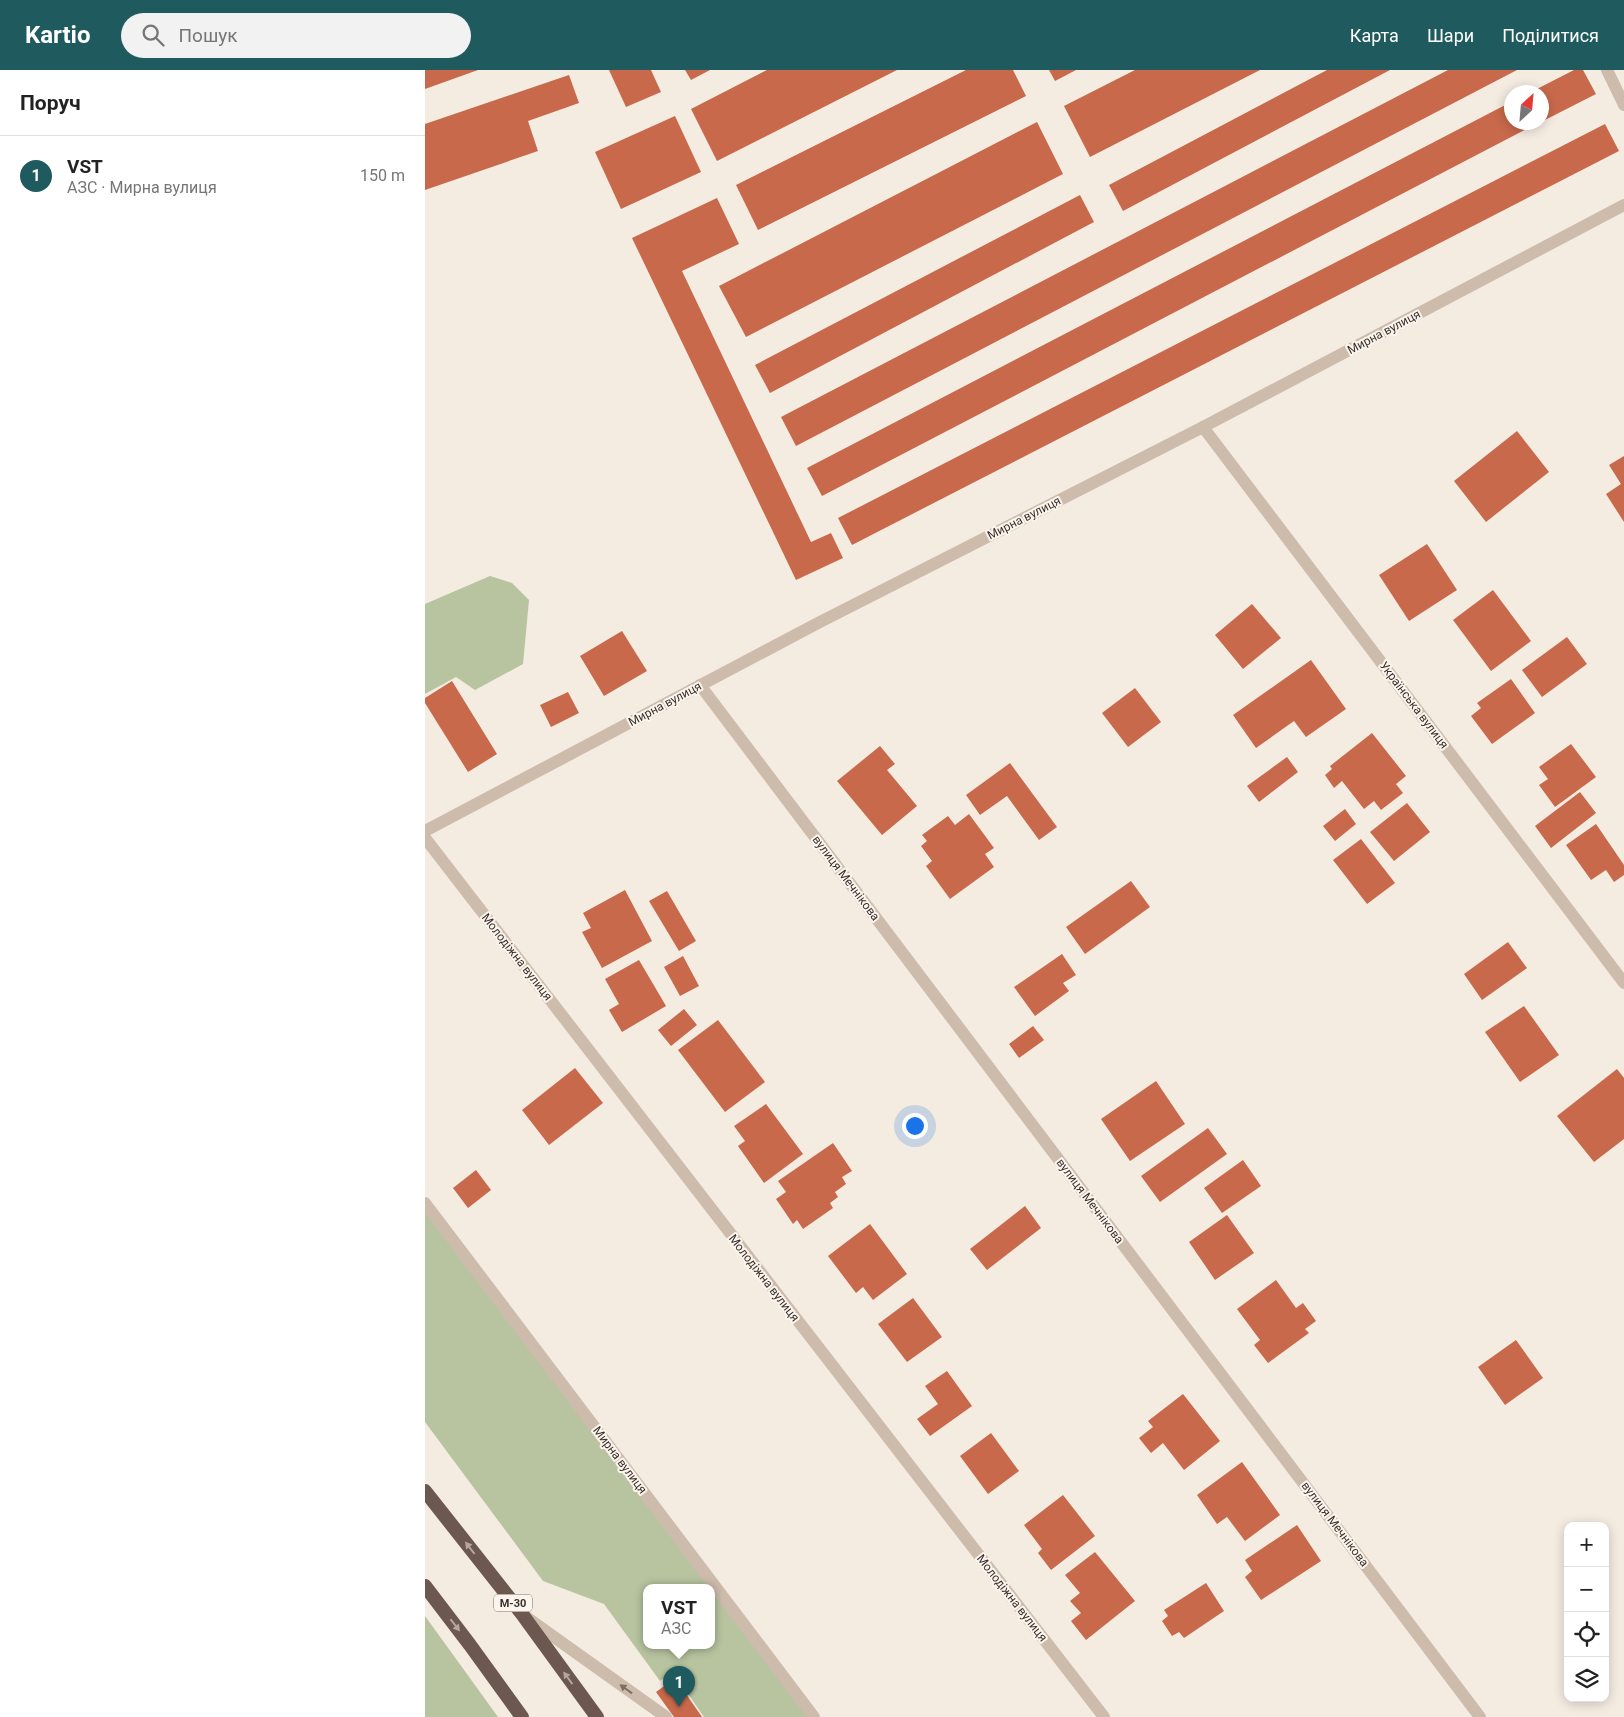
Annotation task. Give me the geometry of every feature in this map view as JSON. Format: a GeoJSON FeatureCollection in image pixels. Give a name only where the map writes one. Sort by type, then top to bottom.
{"type":"FeatureCollection","features":[{"type":"Feature","properties":{"kind":"highway","name":"М-30"},"geometry":{"type":"LineString","coordinates":[[425,1491],[522,1614],[597,1717]]}},
{"type":"Feature","properties":{"kind":"highway"},"geometry":{"type":"LineString","coordinates":[[425,1586],[522,1717]]}},
{"type":"Feature","properties":{"kind":"street"},"geometry":{"type":"LineString","coordinates":[[1607,70],[1624,105]]}},
{"type":"Feature","properties":{"kind":"street","name":"Мирна вулиця"},"geometry":{"type":"LineString","coordinates":[[425,831],[818,622],[1203,428],[1624,205]]}},
{"type":"Feature","properties":{"kind":"street","name":"Українська вулиця"},"geometry":{"type":"LineString","coordinates":[[1203,428],[1624,983]]}},
{"type":"Feature","properties":{"kind":"street","name":"вулиця Мечнікова"},"geometry":{"type":"LineString","coordinates":[[700,685],[1481,1717]]}},
{"type":"Feature","properties":{"kind":"street","name":"Молодіжна вулиця"},"geometry":{"type":"LineString","coordinates":[[425,838],[1104,1717]]}},
{"type":"Feature","properties":{"kind":"street","name":"Мирна вулиця"},"geometry":{"type":"LineString","coordinates":[[425,1203],[714,1584]]}},
{"type":"Feature","properties":{"kind":"street","name":"Мирна вулиця"},"geometry":{"type":"LineString","coordinates":[[715,1585],[815,1717]]}},
{"type":"Feature","properties":{"kind":"street"},"geometry":{"type":"LineString","coordinates":[[522,1614],[666,1717]]}},
{"type":"Feature","properties":{"kind":"green space"},"geometry":{"type":"Polygon","coordinates":[[[490,576],[512,583],[529,600],[523,664],[475,690],[456,677],[425,694],[425,604],[490,576]]]}},
{"type":"Feature","properties":{"kind":"green space"},"geometry":{"type":"Polygon","coordinates":[[[425,1203],[713,1584],[643,1584],[643,1649],[715,1649],[715,1586],[814,1717],[704,1717],[673,1672],[660,1681],[604,1604],[543,1581],[425,1422],[425,1203]]]}},
{"type":"Feature","properties":{"kind":"green space"},"geometry":{"type":"Polygon","coordinates":[[[425,1616],[498,1717],[425,1717],[425,1616]]]}},
{"type":"Feature","properties":{"kind":"building"},"geometry":{"type":"Polygon","coordinates":[[[425,70],[478,70],[425,89],[425,70]]]}},
{"type":"Feature","properties":{"kind":"building"},"geometry":{"type":"Polygon","coordinates":[[[609,70],[651,70],[661,92],[626,107],[609,70]]]}},
{"type":"Feature","properties":{"kind":"building"},"geometry":{"type":"Polygon","coordinates":[[[685,70],[710,70],[691,80],[685,70]]]}},
{"type":"Feature","properties":{"kind":"building"},"geometry":{"type":"Polygon","coordinates":[[[767,70],[897,70],[717,161],[691,109],[767,70]]]}},
{"type":"Feature","properties":{"kind":"building"},"geometry":{"type":"Polygon","coordinates":[[[966,70],[1013,70],[1026,96],[758,230],[736,185],[966,70]]]}},
{"type":"Feature","properties":{"kind":"building"},"geometry":{"type":"Polygon","coordinates":[[[1049,70],[1076,70],[1055,81],[1049,70]]]}},
{"type":"Feature","properties":{"kind":"building"},"geometry":{"type":"Polygon","coordinates":[[[1135,70],[1260,70],[1090,157],[1064,106],[1135,70]]]}},
{"type":"Feature","properties":{"kind":"building"},"geometry":{"type":"Polygon","coordinates":[[[1327,70],[1390,70],[1123,211],[1109,185],[1327,70]]]}},
{"type":"Feature","properties":{"kind":"building"},"geometry":{"type":"Polygon","coordinates":[[[1448,70],[1517,70],[796,446],[781,417],[1448,70]]]}},
{"type":"Feature","properties":{"kind":"building"},"geometry":{"type":"Polygon","coordinates":[[[1574,70],[1583,70],[1596,94],[1549,118],[1549,85],[1545,85],[1574,70]]]}},
{"type":"Feature","properties":{"kind":"building"},"geometry":{"type":"Polygon","coordinates":[[[569,75],[579,103],[528,121],[538,151],[425,190],[425,124],[569,75]]]}},
{"type":"Feature","properties":{"kind":"building"},"geometry":{"type":"Polygon","coordinates":[[[1504,106],[1504,130],[1525,130],[822,496],[807,468],[1504,106]]]}},
{"type":"Feature","properties":{"kind":"building"},"geometry":{"type":"Polygon","coordinates":[[[675,116],[701,172],[621,209],[595,152],[675,116]]]}},
{"type":"Feature","properties":{"kind":"building"},"geometry":{"type":"Polygon","coordinates":[[[1037,122],[1063,174],[746,337],[719,286],[1037,122]]]}},
{"type":"Feature","properties":{"kind":"building"},"geometry":{"type":"Polygon","coordinates":[[[1605,124],[1619,151],[852,545],[838,518],[1605,124]]]}},
{"type":"Feature","properties":{"kind":"building"},"geometry":{"type":"Polygon","coordinates":[[[1080,195],[1094,222],[770,393],[755,365],[1080,195]]]}},
{"type":"Feature","properties":{"kind":"building"},"geometry":{"type":"Polygon","coordinates":[[[717,198],[739,244],[682,271],[811,542],[831,533],[843,558],[796,580],[632,238],[717,198]]]}},
{"type":"Feature","properties":{"kind":"building"},"geometry":{"type":"Polygon","coordinates":[[[1517,431],[1549,472],[1486,522],[1454,481],[1517,431]]]}},
{"type":"Feature","properties":{"kind":"building"},"geometry":{"type":"Polygon","coordinates":[[[1624,456],[1624,522],[1606,494],[1621,484],[1609,465],[1624,456]]]}},
{"type":"Feature","properties":{"kind":"building"},"geometry":{"type":"Polygon","coordinates":[[[1427,544],[1457,590],[1409,621],[1379,575],[1427,544]]]}},
{"type":"Feature","properties":{"kind":"building"},"geometry":{"type":"Polygon","coordinates":[[[1493,590],[1531,641],[1491,671],[1453,620],[1493,590]]]}},
{"type":"Feature","properties":{"kind":"building"},"geometry":{"type":"Polygon","coordinates":[[[1252,604],[1281,638],[1243,669],[1215,635],[1252,604]]]}},
{"type":"Feature","properties":{"kind":"building"},"geometry":{"type":"Polygon","coordinates":[[[622,631],[647,671],[604,696],[580,656],[622,631]]]}},
{"type":"Feature","properties":{"kind":"building"},"geometry":{"type":"Polygon","coordinates":[[[1567,637],[1587,664],[1542,697],[1522,670],[1567,637]]]}},
{"type":"Feature","properties":{"kind":"building"},"geometry":{"type":"Polygon","coordinates":[[[1311,660],[1346,709],[1306,737],[1294,721],[1256,748],[1233,715],[1311,660]]]}},
{"type":"Feature","properties":{"kind":"building"},"geometry":{"type":"Polygon","coordinates":[[[1511,679],[1535,713],[1492,744],[1471,716],[1481,708],[1477,703],[1511,679]]]}},
{"type":"Feature","properties":{"kind":"building"},"geometry":{"type":"Polygon","coordinates":[[[452,681],[497,754],[468,772],[425,703],[425,698],[452,681]]]}},
{"type":"Feature","properties":{"kind":"building"},"geometry":{"type":"Polygon","coordinates":[[[1135,688],[1161,722],[1128,747],[1102,713],[1135,688]]]}},
{"type":"Feature","properties":{"kind":"building"},"geometry":{"type":"Polygon","coordinates":[[[568,692],[579,713],[551,727],[540,705],[568,692]]]}},
{"type":"Feature","properties":{"kind":"building"},"geometry":{"type":"Polygon","coordinates":[[[1372,733],[1406,776],[1396,784],[1403,793],[1381,810],[1374,801],[1364,809],[1342,781],[1334,788],[1325,775],[1332,769],[1330,766],[1372,733]]]}},
{"type":"Feature","properties":{"kind":"building"},"geometry":{"type":"Polygon","coordinates":[[[1571,744],[1596,777],[1555,807],[1539,785],[1548,779],[1539,767],[1571,744]]]}},
{"type":"Feature","properties":{"kind":"building"},"geometry":{"type":"Polygon","coordinates":[[[880,746],[895,764],[887,770],[917,806],[882,835],[837,781],[880,746]]]}},
{"type":"Feature","properties":{"kind":"building"},"geometry":{"type":"Polygon","coordinates":[[[1287,757],[1298,772],[1259,802],[1247,786],[1287,757]]]}},
{"type":"Feature","properties":{"kind":"building"},"geometry":{"type":"Polygon","coordinates":[[[1010,763],[1057,827],[1039,840],[1007,796],[980,815],[966,795],[1010,763]]]}},
{"type":"Feature","properties":{"kind":"building"},"geometry":{"type":"Polygon","coordinates":[[[1580,792],[1596,813],[1551,848],[1535,826],[1580,792]]]}},
{"type":"Feature","properties":{"kind":"building"},"geometry":{"type":"Polygon","coordinates":[[[1407,803],[1430,832],[1394,861],[1370,832],[1407,803]]]}},
{"type":"Feature","properties":{"kind":"building"},"geometry":{"type":"Polygon","coordinates":[[[1345,809],[1356,824],[1335,841],[1323,826],[1345,809]]]}},
{"type":"Feature","properties":{"kind":"building"},"geometry":{"type":"Polygon","coordinates":[[[969,814],[994,848],[985,854],[994,867],[950,899],[926,866],[932,861],[921,846],[927,841],[922,835],[948,816],[955,825],[969,814]]]}},
{"type":"Feature","properties":{"kind":"building"},"geometry":{"type":"Polygon","coordinates":[[[1596,824],[1624,865],[1624,875],[1614,882],[1606,870],[1591,880],[1566,845],[1596,824]]]}},
{"type":"Feature","properties":{"kind":"building"},"geometry":{"type":"Polygon","coordinates":[[[1361,839],[1395,883],[1367,904],[1333,860],[1361,839]]]}},
{"type":"Feature","properties":{"kind":"building"},"geometry":{"type":"Polygon","coordinates":[[[1131,881],[1150,907],[1085,954],[1066,927],[1131,881]]]}},
{"type":"Feature","properties":{"kind":"building"},"geometry":{"type":"Polygon","coordinates":[[[625,890],[652,941],[602,968],[582,932],[591,928],[583,913],[625,890]]]}},
{"type":"Feature","properties":{"kind":"building"},"geometry":{"type":"Polygon","coordinates":[[[667,891],[696,941],[679,951],[649,901],[667,891]]]}},
{"type":"Feature","properties":{"kind":"building"},"geometry":{"type":"Polygon","coordinates":[[[1508,942],[1527,968],[1482,1000],[1464,974],[1508,942]]]}},
{"type":"Feature","properties":{"kind":"building"},"geometry":{"type":"Polygon","coordinates":[[[1062,954],[1076,975],[1063,983],[1069,991],[1035,1016],[1014,987],[1062,954]]]}},
{"type":"Feature","properties":{"kind":"building"},"geometry":{"type":"Polygon","coordinates":[[[683,956],[699,986],[680,996],[664,967],[683,956]]]}},
{"type":"Feature","properties":{"kind":"building"},"geometry":{"type":"Polygon","coordinates":[[[639,960],[666,1006],[622,1032],[609,1010],[619,1004],[605,979],[639,960]]]}},
{"type":"Feature","properties":{"kind":"building"},"geometry":{"type":"Polygon","coordinates":[[[1524,1006],[1559,1055],[1520,1082],[1485,1032],[1524,1006]]]}},
{"type":"Feature","properties":{"kind":"building"},"geometry":{"type":"Polygon","coordinates":[[[684,1009],[697,1025],[671,1046],[658,1030],[684,1009]]]}},
{"type":"Feature","properties":{"kind":"building"},"geometry":{"type":"Polygon","coordinates":[[[718,1020],[765,1082],[725,1112],[678,1050],[718,1020]]]}},
{"type":"Feature","properties":{"kind":"building"},"geometry":{"type":"Polygon","coordinates":[[[1033,1026],[1044,1040],[1019,1058],[1009,1044],[1033,1026]]]}},
{"type":"Feature","properties":{"kind":"building"},"geometry":{"type":"Polygon","coordinates":[[[575,1068],[603,1103],[549,1145],[522,1110],[575,1068]]]}},
{"type":"Feature","properties":{"kind":"building"},"geometry":{"type":"Polygon","coordinates":[[[1617,1069],[1624,1078],[1624,1139],[1594,1162],[1557,1116],[1617,1069]]]}},
{"type":"Feature","properties":{"kind":"building"},"geometry":{"type":"Polygon","coordinates":[[[1156,1081],[1185,1124],[1130,1161],[1101,1119],[1156,1081]]]}},
{"type":"Feature","properties":{"kind":"building"},"geometry":{"type":"Polygon","coordinates":[[[766,1104],[803,1154],[764,1183],[738,1146],[745,1141],[734,1126],[766,1104]]]}},
{"type":"Feature","properties":{"kind":"building"},"geometry":{"type":"Polygon","coordinates":[[[1208,1128],[1227,1154],[1160,1202],[1141,1176],[1208,1128]]]}},
{"type":"Feature","properties":{"kind":"building"},"geometry":{"type":"Polygon","coordinates":[[[833,1143],[852,1171],[842,1177],[846,1184],[835,1192],[838,1197],[830,1203],[833,1208],[803,1229],[797,1220],[793,1224],[776,1199],[786,1192],[778,1181],[833,1143]]]}},
{"type":"Feature","properties":{"kind":"building"},"geometry":{"type":"Polygon","coordinates":[[[1243,1160],[1261,1186],[1222,1213],[1204,1188],[1243,1160]]]}},
{"type":"Feature","properties":{"kind":"building"},"geometry":{"type":"Polygon","coordinates":[[[476,1170],[491,1190],[468,1208],[453,1188],[476,1170]]]}},
{"type":"Feature","properties":{"kind":"building"},"geometry":{"type":"Polygon","coordinates":[[[1025,1206],[1041,1228],[987,1270],[970,1249],[1025,1206]]]}},
{"type":"Feature","properties":{"kind":"building"},"geometry":{"type":"Polygon","coordinates":[[[1227,1215],[1254,1253],[1215,1280],[1189,1242],[1227,1215]]]}},
{"type":"Feature","properties":{"kind":"building"},"geometry":{"type":"Polygon","coordinates":[[[870,1224],[907,1274],[873,1300],[863,1287],[856,1293],[828,1256],[870,1224]]]}},
{"type":"Feature","properties":{"kind":"building"},"geometry":{"type":"Polygon","coordinates":[[[1276,1280],[1296,1308],[1303,1303],[1316,1321],[1305,1329],[1309,1333],[1268,1363],[1254,1345],[1260,1340],[1237,1309],[1276,1280]]]}},
{"type":"Feature","properties":{"kind":"building"},"geometry":{"type":"Polygon","coordinates":[[[913,1298],[942,1337],[907,1362],[878,1324],[913,1298]]]}},
{"type":"Feature","properties":{"kind":"building"},"geometry":{"type":"Polygon","coordinates":[[[1516,1340],[1543,1378],[1505,1405],[1478,1367],[1516,1340]]]}},
{"type":"Feature","properties":{"kind":"building"},"geometry":{"type":"Polygon","coordinates":[[[947,1371],[972,1406],[930,1436],[917,1419],[938,1404],[925,1386],[947,1371]]]}},
{"type":"Feature","properties":{"kind":"building"},"geometry":{"type":"Polygon","coordinates":[[[1183,1394],[1220,1441],[1184,1470],[1163,1443],[1151,1453],[1139,1438],[1153,1427],[1148,1421],[1183,1394]]]}},
{"type":"Feature","properties":{"kind":"building"},"geometry":{"type":"Polygon","coordinates":[[[991,1433],[1019,1471],[988,1494],[960,1456],[991,1433]]]}},
{"type":"Feature","properties":{"kind":"building"},"geometry":{"type":"Polygon","coordinates":[[[1242,1462],[1280,1515],[1245,1541],[1227,1517],[1217,1524],[1197,1495],[1242,1462]]]}},
{"type":"Feature","properties":{"kind":"building"},"geometry":{"type":"Polygon","coordinates":[[[1063,1495],[1095,1536],[1051,1570],[1038,1553],[1042,1549],[1024,1525],[1063,1495]]]}},
{"type":"Feature","properties":{"kind":"building"},"geometry":{"type":"Polygon","coordinates":[[[1297,1525],[1321,1561],[1261,1600],[1245,1577],[1252,1571],[1245,1560],[1297,1525]]]}},
{"type":"Feature","properties":{"kind":"building"},"geometry":{"type":"Polygon","coordinates":[[[1095,1552],[1135,1601],[1086,1640],[1071,1621],[1081,1613],[1070,1601],[1080,1593],[1065,1575],[1095,1552]]]}},
{"type":"Feature","properties":{"kind":"building"},"geometry":{"type":"Polygon","coordinates":[[[1206,1583],[1224,1611],[1184,1638],[1179,1632],[1172,1636],[1162,1621],[1168,1616],[1164,1610],[1206,1583]]]}},
{"type":"Feature","properties":{"kind":"building"},"geometry":{"type":"Polygon","coordinates":[[[675,1678],[702,1717],[674,1717],[656,1692],[675,1678]]]}},
{"type":"Feature","properties":{"kind":"place","name":"VST"},"geometry":{"type":"Point","coordinates":[679,1707]}}]}
